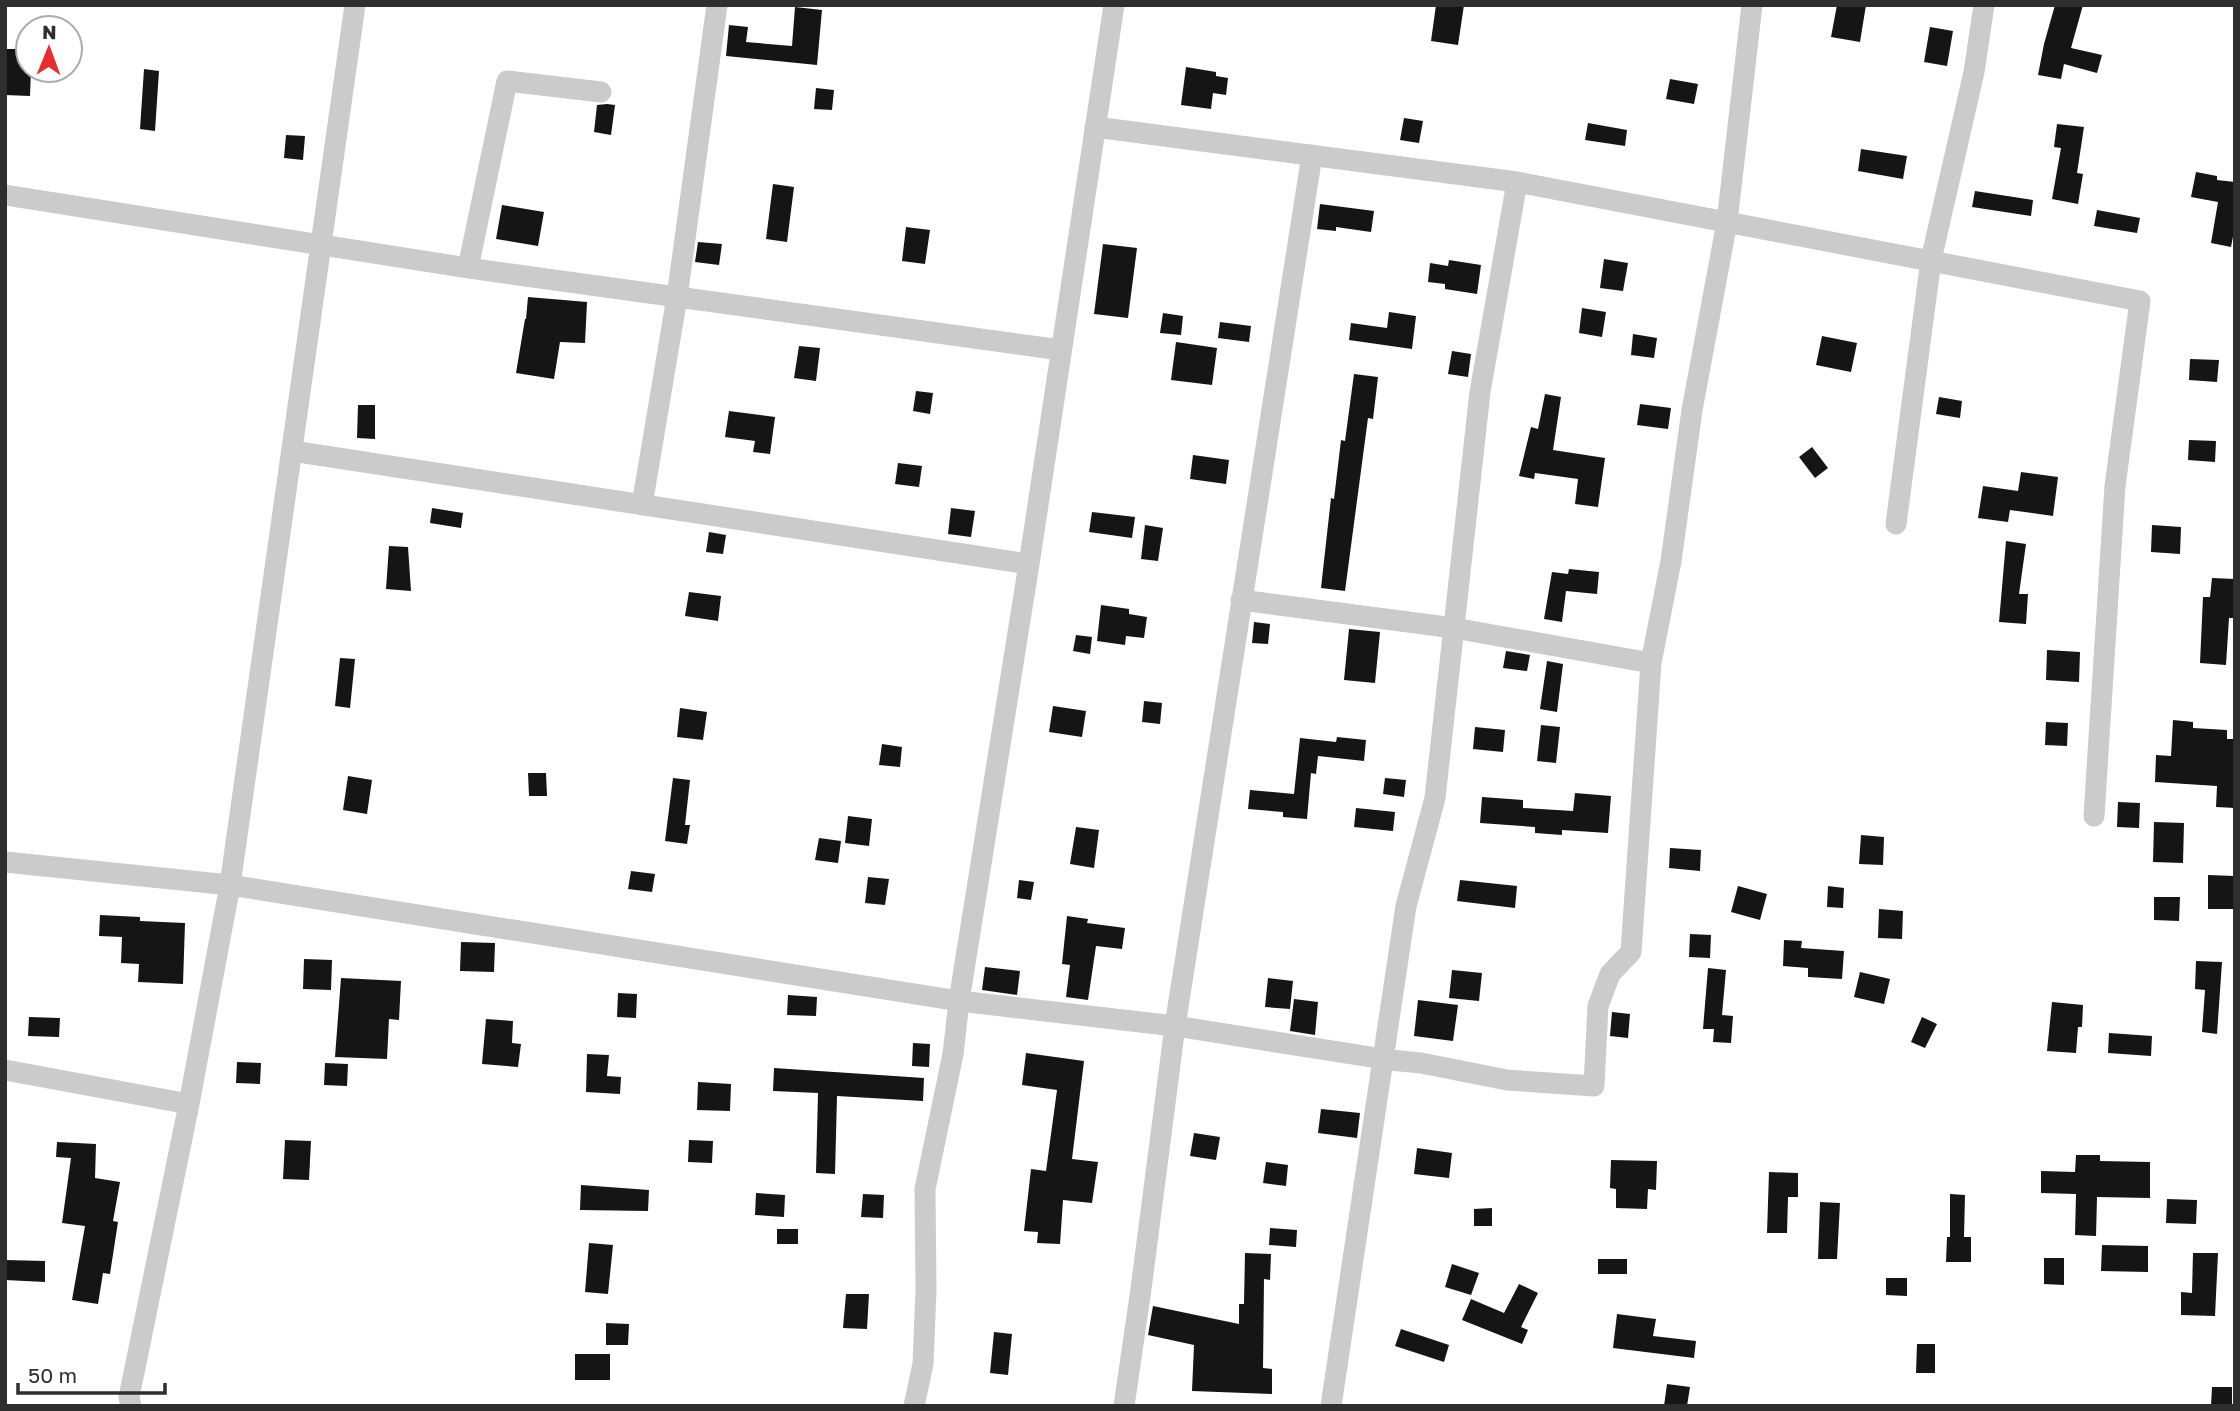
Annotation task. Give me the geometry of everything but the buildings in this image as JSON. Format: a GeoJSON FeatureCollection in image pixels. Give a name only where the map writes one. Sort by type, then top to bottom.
{"type":"FeatureCollection","features":[{"type":"Feature","properties":{"kind":"street"},"geometry":{"type":"LineString","coordinates":[[131,1406],[129,1397],[189,1104],[230,885],[355,5]]}},
{"type":"Feature","properties":{"kind":"street"},"geometry":{"type":"LineString","coordinates":[[642,505],[677,297],[717,5]]}},
{"type":"Feature","properties":{"kind":"street"},"geometry":{"type":"LineString","coordinates":[[914,1406],[923,1364],[926,1290],[925,1189],[953,1054],[959,1001],[1114,5]]}},
{"type":"Feature","properties":{"kind":"street"},"geometry":{"type":"LineString","coordinates":[[5,862],[230,885],[959,1001],[1175,1026],[1421,1063],[1507,1080],[1594,1086],[1598,1006],[1610,974],[1631,952],[1651,663],[1671,561],[1692,410],[1727,222],[1752,5]]}},
{"type":"Feature","properties":{"kind":"street"},"geometry":{"type":"LineString","coordinates":[[1896,524],[1931,260],[1974,72],[1984,5]]}},
{"type":"Feature","properties":{"kind":"street"},"geometry":{"type":"LineString","coordinates":[[468,268],[507,81],[601,92]]}},
{"type":"Feature","properties":{"kind":"street"},"geometry":{"type":"LineString","coordinates":[[1095,127],[1517,182],[2140,301],[2115,486],[2094,816]]}},
{"type":"Feature","properties":{"kind":"street"},"geometry":{"type":"LineString","coordinates":[[1124,1406],[1175,1026],[1312,155]]}},
{"type":"Feature","properties":{"kind":"street"},"geometry":{"type":"LineString","coordinates":[[1332,1406],[1406,906],[1434,798],[1480,392],[1517,182]]}},
{"type":"Feature","properties":{"kind":"street"},"geometry":{"type":"LineString","coordinates":[[5,195],[468,268],[1061,349]]}},
{"type":"Feature","properties":{"kind":"street"},"geometry":{"type":"LineString","coordinates":[[292,452],[1029,564]]}},
{"type":"Feature","properties":{"kind":"street"},"geometry":{"type":"LineString","coordinates":[[1241,600],[1454,628],[1651,663]]}},
{"type":"Feature","properties":{"kind":"street"},"geometry":{"type":"LineString","coordinates":[[5,1070],[189,1104]]}}]}
